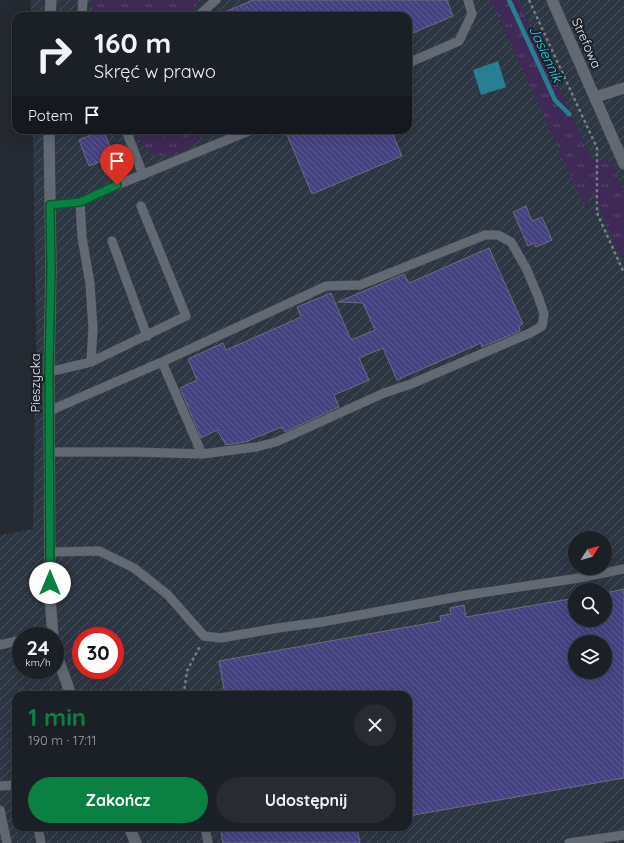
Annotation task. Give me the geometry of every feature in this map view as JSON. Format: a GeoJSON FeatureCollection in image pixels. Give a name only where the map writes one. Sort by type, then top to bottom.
{"type":"FeatureCollection","features":[{"type":"Feature","properties":{"kind":"street"},"geometry":{"type":"LineString","coordinates":[[50,12],[51,0]]}},
{"type":"Feature","properties":{"kind":"street","name":"Strefowa"},"geometry":{"type":"LineString","coordinates":[[552,0],[596,97],[624,164]]}},
{"type":"Feature","properties":{"kind":"street"},"geometry":{"type":"LineString","coordinates":[[596,97],[624,88]]}},
{"type":"Feature","properties":{"kind":"street","name":"Pieszycka"},"geometry":{"type":"LineString","coordinates":[[49,134],[51,269],[49,452],[52,627]]}},
{"type":"Feature","properties":{"kind":"street"},"geometry":{"type":"LineString","coordinates":[[64,675],[70,691]]}},
{"type":"Feature","properties":{"kind":"street"},"geometry":{"type":"LineString","coordinates":[[131,831],[136,843]]}},
{"type":"Feature","properties":{"kind":"lane"},"geometry":{"type":"LineString","coordinates":[[82,12],[83,0]]}},
{"type":"Feature","properties":{"kind":"lane"},"geometry":{"type":"LineString","coordinates":[[202,12],[216,0]]}},
{"type":"Feature","properties":{"kind":"lane"},"geometry":{"type":"LineString","coordinates":[[412,61],[459,41],[472,14],[468,0]]}},
{"type":"Feature","properties":{"kind":"lane"},"geometry":{"type":"LineString","coordinates":[[128,134],[144,175]]}},
{"type":"Feature","properties":{"kind":"lane"},"geometry":{"type":"LineString","coordinates":[[50,205],[80,202],[241,134]]}},
{"type":"Feature","properties":{"kind":"lane"},"geometry":{"type":"LineString","coordinates":[[80,202],[82,237],[90,284],[93,328],[90,362]]}},
{"type":"Feature","properties":{"kind":"lane"},"geometry":{"type":"LineString","coordinates":[[49,372],[90,362],[186,316],[141,206]]}},
{"type":"Feature","properties":{"kind":"lane"},"geometry":{"type":"LineString","coordinates":[[49,452],[202,454],[256,447],[276,442],[384,393],[431,376],[530,333],[542,326],[544,314],[526,268],[511,242],[498,235],[485,235],[360,285],[326,286],[162,362],[50,411]]}},
{"type":"Feature","properties":{"kind":"lane"},"geometry":{"type":"LineString","coordinates":[[112,241],[147,336]]}},
{"type":"Feature","properties":{"kind":"lane"},"geometry":{"type":"LineString","coordinates":[[162,362],[202,454]]}},
{"type":"Feature","properties":{"kind":"lane"},"geometry":{"type":"LineString","coordinates":[[50,552],[99,551],[134,568],[168,594],[204,636],[221,638],[322,622],[467,595],[579,578],[624,569]]}},
{"type":"Feature","properties":{"kind":"lane"},"geometry":{"type":"LineString","coordinates":[[0,645],[12,642]]}},
{"type":"Feature","properties":{"kind":"lane"},"geometry":{"type":"LineString","coordinates":[[0,786],[12,785]]}},
{"type":"Feature","properties":{"kind":"lane"},"geometry":{"type":"LineString","coordinates":[[0,810],[7,843]]}},
{"type":"Feature","properties":{"kind":"lane"},"geometry":{"type":"LineString","coordinates":[[39,831],[41,843]]}},
{"type":"Feature","properties":{"kind":"lane"},"geometry":{"type":"LineString","coordinates":[[206,831],[208,843]]}},
{"type":"Feature","properties":{"kind":"lane"},"geometry":{"type":"LineString","coordinates":[[569,843],[624,835]]}},
{"type":"Feature","properties":{"kind":"path"},"geometry":{"type":"LineString","coordinates":[[529,0],[597,148],[597,213],[624,273]]}},
{"type":"Feature","properties":{"kind":"path"},"geometry":{"type":"LineString","coordinates":[[184,691],[187,671],[204,636]]}},
{"type":"Feature","properties":{"kind":"shaded area"},"geometry":{"type":"Polygon","coordinates":[[[30,0],[624,0],[624,843],[0,843],[0,535],[33,529],[36,344],[33,134],[412,134],[412,12],[31,12],[30,0]]]}},
{"type":"Feature","properties":{"kind":"green space"},"geometry":{"type":"Polygon","coordinates":[[[93,0],[199,0],[192,12],[92,12],[93,0]]]}},
{"type":"Feature","properties":{"kind":"green space"},"geometry":{"type":"Polygon","coordinates":[[[491,0],[519,0],[592,159],[611,162],[624,191],[624,263],[590,189],[587,212],[491,0]]]}},
{"type":"Feature","properties":{"kind":"green space"},"geometry":{"type":"Polygon","coordinates":[[[138,134],[154,134],[156,140],[172,134],[208,134],[182,150],[165,156],[156,155],[149,152],[141,142],[138,134]]]}},
{"type":"Feature","properties":{"kind":"water"},"geometry":{"type":"Polygon","coordinates":[[[498,61],[506,87],[481,95],[473,70],[498,61]]]}},
{"type":"Feature","properties":{"kind":"building"},"geometry":{"type":"Polygon","coordinates":[[[253,0],[447,0],[453,16],[412,33],[412,12],[224,12],[253,0]]]}},
{"type":"Feature","properties":{"kind":"building"},"geometry":{"type":"Polygon","coordinates":[[[93,134],[105,134],[114,156],[89,166],[79,140],[93,134]]]}},
{"type":"Feature","properties":{"kind":"building"},"geometry":{"type":"Polygon","coordinates":[[[287,134],[393,134],[402,156],[312,194],[287,134]]]}},
{"type":"Feature","properties":{"kind":"building"},"geometry":{"type":"Polygon","coordinates":[[[526,206],[532,221],[542,217],[552,240],[536,247],[534,243],[528,246],[513,212],[526,206]]]}},
{"type":"Feature","properties":{"kind":"building"},"geometry":{"type":"Polygon","coordinates":[[[489,248],[523,324],[519,326],[520,331],[482,347],[481,343],[397,380],[383,348],[359,358],[369,380],[334,395],[339,407],[285,432],[282,427],[245,442],[226,445],[217,430],[201,438],[180,388],[197,380],[188,359],[223,343],[226,350],[301,317],[297,307],[331,293],[351,340],[375,330],[363,303],[338,302],[404,274],[409,283],[489,248]]]}},
{"type":"Feature","properties":{"kind":"building"},"geometry":{"type":"Polygon","coordinates":[[[624,589],[624,778],[412,815],[412,691],[224,691],[219,661],[441,621],[440,616],[451,614],[450,608],[464,605],[466,617],[568,599],[568,627],[612,627],[612,592],[624,589]]]}},
{"type":"Feature","properties":{"kind":"building"},"geometry":{"type":"Polygon","coordinates":[[[221,831],[358,831],[360,843],[223,843],[221,831]]]}},
{"type":"Feature","properties":{"kind":"waterway","name":"Jasiennik"},"geometry":{"type":"LineString","coordinates":[[509,0],[555,100],[569,114]]}},
{"type":"Feature","properties":{"kind":"route"},"geometry":{"type":"LineString","coordinates":[[50,583],[50,205],[80,202],[117,185]]}}]}
